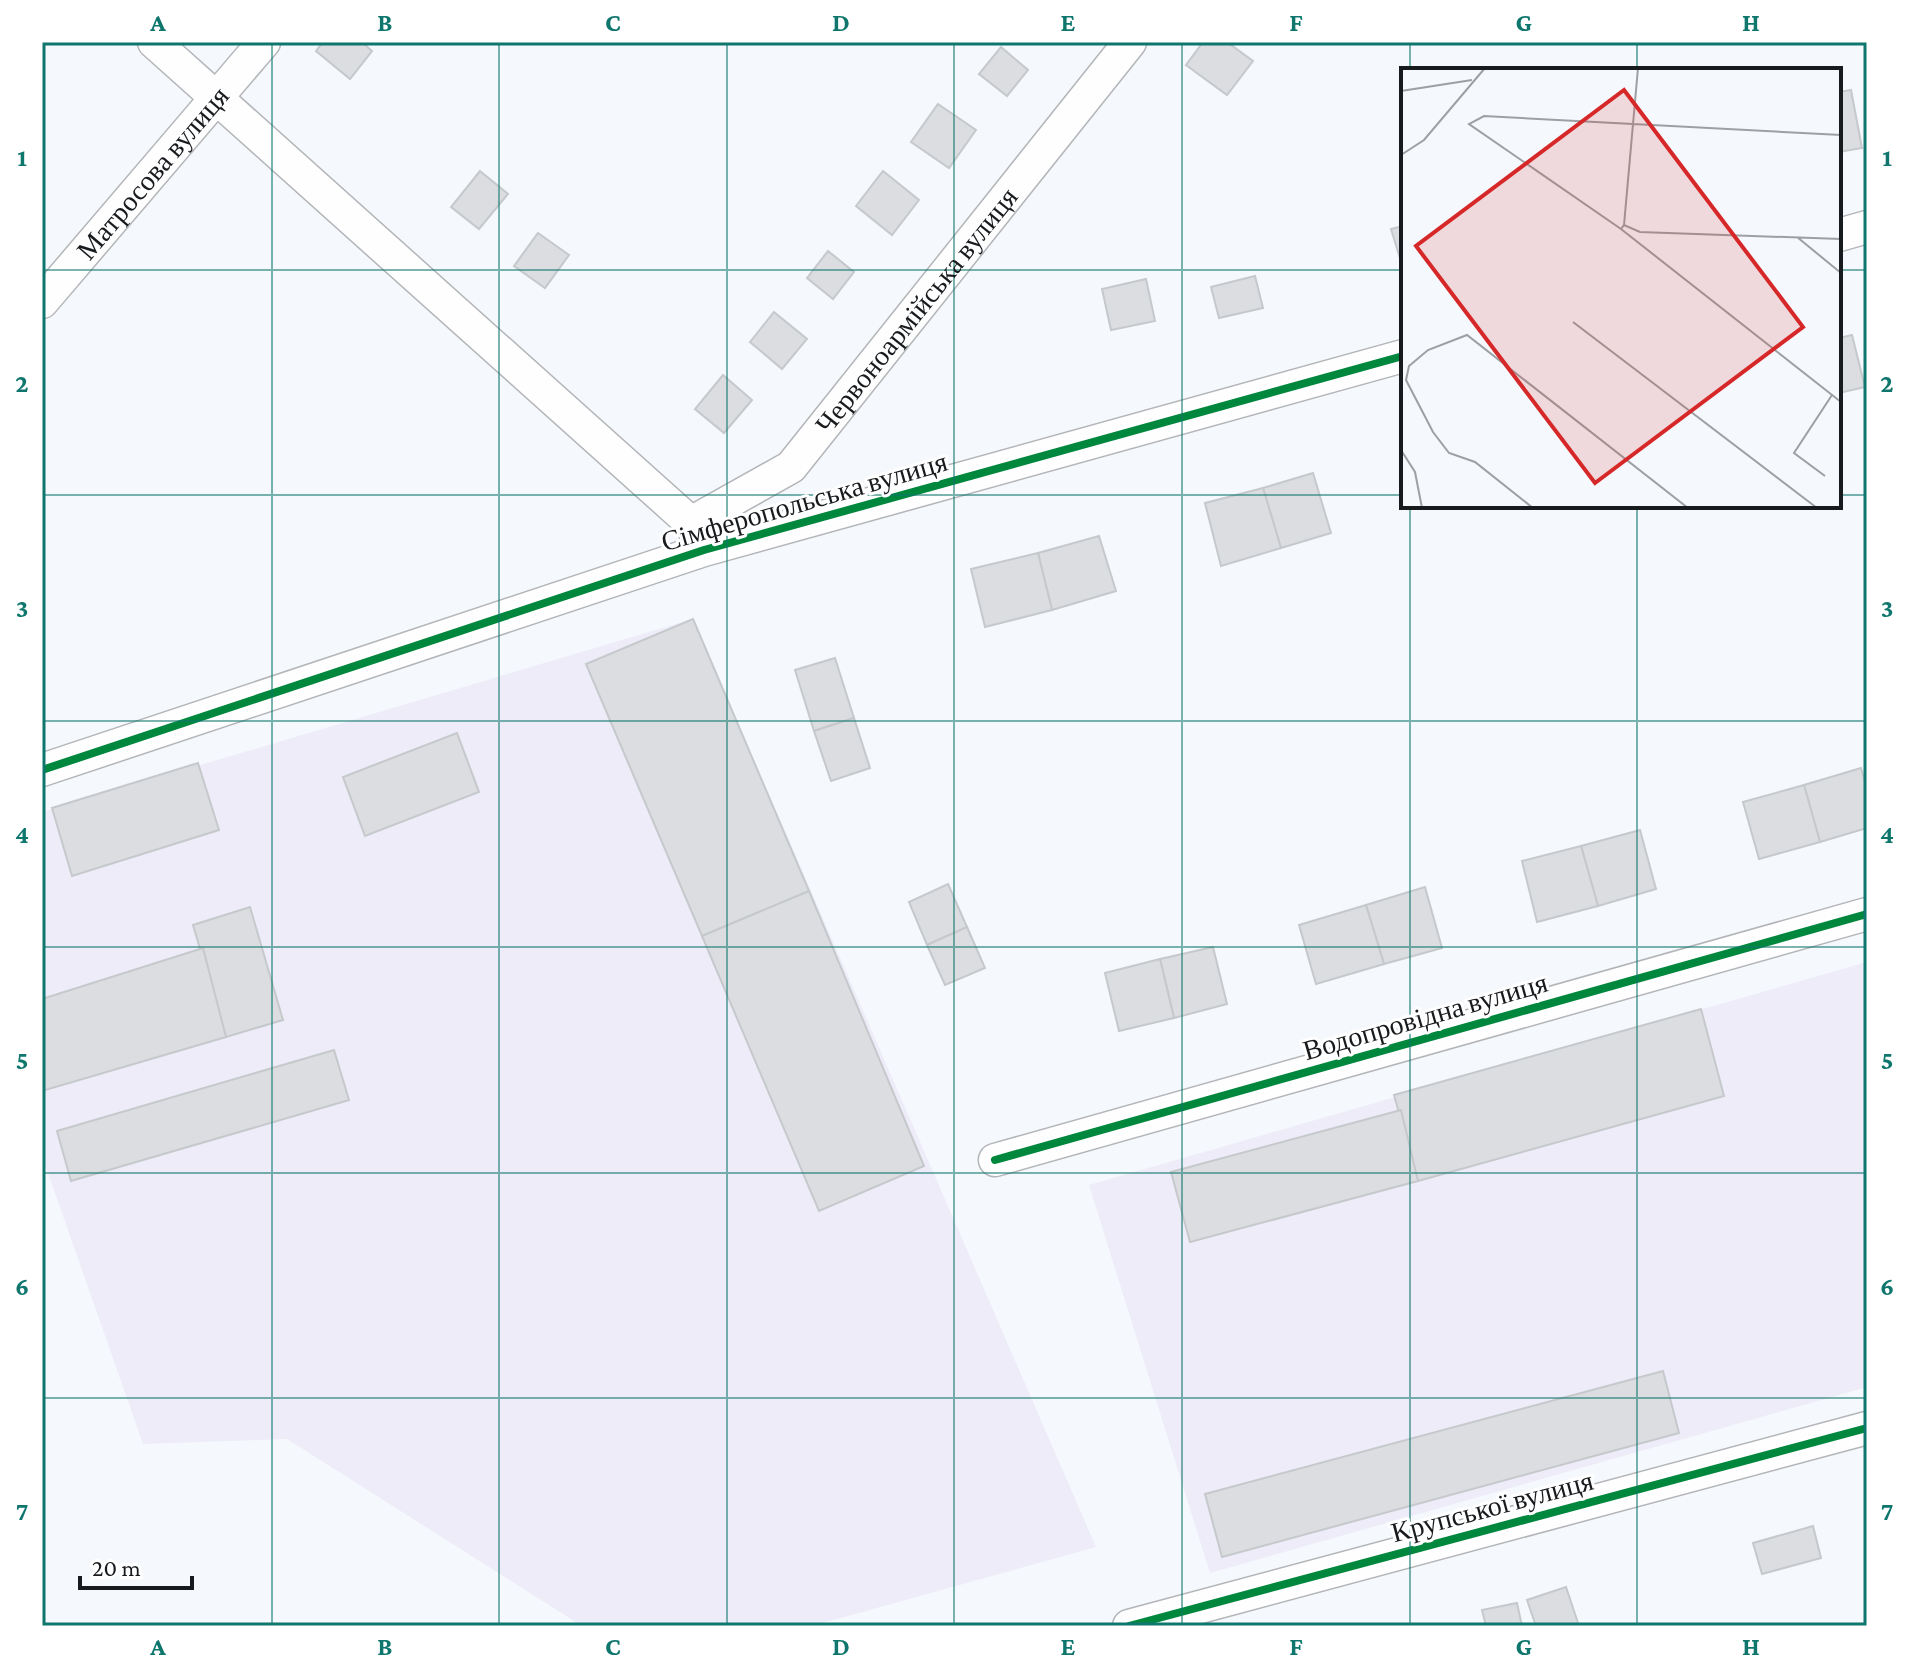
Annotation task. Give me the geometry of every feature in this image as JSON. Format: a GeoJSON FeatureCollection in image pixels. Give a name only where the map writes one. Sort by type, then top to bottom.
{"type":"FeatureCollection","features":[{"type":"Feature","properties":{"kind":"street"},"geometry":{"type":"LineString","coordinates":[[154,42],[698,536]]}},
{"type":"Feature","properties":{"kind":"street","name":"Матросова вулиця"},"geometry":{"type":"LineString","coordinates":[[42,302],[264,42]]}},
{"type":"Feature","properties":{"kind":"street","name":"Червоноармійська вулиця"},"geometry":{"type":"LineString","coordinates":[[698,536],[791,467],[1130,42]]}},
{"type":"Feature","properties":{"kind":"street"},"geometry":{"type":"LineString","coordinates":[[1841,234],[1867,227]]}},
{"type":"Feature","properties":{"kind":"street","name":"Сімферопольська вулиця"},"geometry":{"type":"LineString","coordinates":[[42,770],[698,536],[1401,357]]}},
{"type":"Feature","properties":{"kind":"street","name":"Водопровідна вулиця"},"geometry":{"type":"LineString","coordinates":[[995,1160],[1867,914]]}},
{"type":"Feature","properties":{"kind":"street","name":"Крупської вулиця"},"geometry":{"type":"LineString","coordinates":[[1129,1626],[1867,1428]]}},
{"type":"Feature","properties":{"kind":"shaded area"},"geometry":{"type":"Polygon","coordinates":[[[693,619],[1096,1547],[812,1626],[582,1626],[287,1439],[143,1444],[42,1156],[42,812],[693,619]]]}},
{"type":"Feature","properties":{"kind":"shaded area"},"geometry":{"type":"Polygon","coordinates":[[[1867,962],[1867,1387],[1210,1573],[1089,1185],[1867,962]]]}},
{"type":"Feature","properties":{"kind":"building"},"geometry":{"type":"Polygon","coordinates":[[[323,42],[362,42],[372,51],[350,79],[316,51],[323,42]]]}},
{"type":"Feature","properties":{"kind":"building"},"geometry":{"type":"Polygon","coordinates":[[[1203,42],[1227,42],[1253,61],[1227,95],[1186,65],[1203,42]]]}},
{"type":"Feature","properties":{"kind":"building"},"geometry":{"type":"Polygon","coordinates":[[[1001,47],[1028,70],[1007,96],[979,74],[1001,47]]]}},
{"type":"Feature","properties":{"kind":"building"},"geometry":{"type":"Polygon","coordinates":[[[1851,90],[1862,148],[1841,152],[1841,92],[1851,90]]]}},
{"type":"Feature","properties":{"kind":"building"},"geometry":{"type":"Polygon","coordinates":[[[938,104],[976,130],[949,168],[911,142],[938,104]]]}},
{"type":"Feature","properties":{"kind":"building"},"geometry":{"type":"Polygon","coordinates":[[[480,171],[508,194],[479,229],[451,207],[480,171]]]}},
{"type":"Feature","properties":{"kind":"building"},"geometry":{"type":"Polygon","coordinates":[[[883,171],[919,200],[892,235],[856,206],[883,171]]]}},
{"type":"Feature","properties":{"kind":"building"},"geometry":{"type":"Polygon","coordinates":[[[1401,226],[1401,262],[1391,229],[1401,226]]]}},
{"type":"Feature","properties":{"kind":"building"},"geometry":{"type":"Polygon","coordinates":[[[538,233],[569,255],[545,288],[514,266],[538,233]]]}},
{"type":"Feature","properties":{"kind":"building"},"geometry":{"type":"Polygon","coordinates":[[[828,251],[854,272],[833,299],[807,278],[828,251]]]}},
{"type":"Feature","properties":{"kind":"building"},"geometry":{"type":"Polygon","coordinates":[[[1255,276],[1263,308],[1219,318],[1211,287],[1255,276]]]}},
{"type":"Feature","properties":{"kind":"building"},"geometry":{"type":"Polygon","coordinates":[[[1146,279],[1155,321],[1111,330],[1102,289],[1146,279]]]}},
{"type":"Feature","properties":{"kind":"building"},"geometry":{"type":"Polygon","coordinates":[[[774,312],[807,339],[782,369],[750,342],[774,312]]]}},
{"type":"Feature","properties":{"kind":"building"},"geometry":{"type":"Polygon","coordinates":[[[1852,335],[1865,387],[1841,393],[1841,338],[1852,335]]]}},
{"type":"Feature","properties":{"kind":"building"},"geometry":{"type":"Polygon","coordinates":[[[723,375],[752,400],[724,433],[695,409],[723,375]]]}},
{"type":"Feature","properties":{"kind":"building"},"geometry":{"type":"Polygon","coordinates":[[[1313,473],[1331,533],[1281,548],[1263,488],[1313,473]]]}},
{"type":"Feature","properties":{"kind":"building"},"geometry":{"type":"Polygon","coordinates":[[[1263,488],[1281,548],[1221,566],[1205,503],[1263,488]]]}},
{"type":"Feature","properties":{"kind":"building"},"geometry":{"type":"Polygon","coordinates":[[[1099,536],[1116,591],[1052,610],[1038,553],[1099,536]]]}},
{"type":"Feature","properties":{"kind":"building"},"geometry":{"type":"Polygon","coordinates":[[[1038,553],[1052,610],[985,627],[971,569],[1038,553]]]}},
{"type":"Feature","properties":{"kind":"building"},"geometry":{"type":"Polygon","coordinates":[[[693,619],[809,891],[702,936],[586,664],[693,619]]]}},
{"type":"Feature","properties":{"kind":"building"},"geometry":{"type":"Polygon","coordinates":[[[835,658],[854,718],[814,731],[795,670],[835,658]]]}},
{"type":"Feature","properties":{"kind":"building"},"geometry":{"type":"Polygon","coordinates":[[[854,718],[870,768],[831,781],[814,731],[854,718]]]}},
{"type":"Feature","properties":{"kind":"building"},"geometry":{"type":"Polygon","coordinates":[[[457,733],[479,792],[365,836],[343,777],[457,733]]]}},
{"type":"Feature","properties":{"kind":"building"},"geometry":{"type":"Polygon","coordinates":[[[198,763],[219,830],[72,876],[52,808],[198,763]]]}},
{"type":"Feature","properties":{"kind":"building"},"geometry":{"type":"Polygon","coordinates":[[[1861,768],[1867,789],[1867,828],[1820,842],[1804,785],[1861,768]]]}},
{"type":"Feature","properties":{"kind":"building"},"geometry":{"type":"Polygon","coordinates":[[[1804,785],[1820,842],[1759,859],[1743,802],[1804,785]]]}},
{"type":"Feature","properties":{"kind":"building"},"geometry":{"type":"Polygon","coordinates":[[[1640,830],[1656,889],[1598,906],[1581,846],[1640,830]]]}},
{"type":"Feature","properties":{"kind":"building"},"geometry":{"type":"Polygon","coordinates":[[[1581,846],[1598,906],[1537,922],[1522,861],[1581,846]]]}},
{"type":"Feature","properties":{"kind":"building"},"geometry":{"type":"Polygon","coordinates":[[[948,884],[967,927],[927,945],[909,902],[948,884]]]}},
{"type":"Feature","properties":{"kind":"building"},"geometry":{"type":"Polygon","coordinates":[[[1425,887],[1442,948],[1384,964],[1366,905],[1425,887]]]}},
{"type":"Feature","properties":{"kind":"building"},"geometry":{"type":"Polygon","coordinates":[[[809,891],[924,1166],[819,1211],[702,936],[809,891]]]}},
{"type":"Feature","properties":{"kind":"building"},"geometry":{"type":"Polygon","coordinates":[[[1366,905],[1384,964],[1316,984],[1299,925],[1366,905]]]}},
{"type":"Feature","properties":{"kind":"building"},"geometry":{"type":"Polygon","coordinates":[[[250,907],[283,1020],[226,1037],[193,925],[250,907]]]}},
{"type":"Feature","properties":{"kind":"building"},"geometry":{"type":"Polygon","coordinates":[[[967,927],[985,968],[945,985],[927,945],[967,927]]]}},
{"type":"Feature","properties":{"kind":"building"},"geometry":{"type":"Polygon","coordinates":[[[1213,947],[1227,1004],[1174,1018],[1160,959],[1213,947]]]}},
{"type":"Feature","properties":{"kind":"building"},"geometry":{"type":"Polygon","coordinates":[[[203,948],[226,1037],[42,1091],[42,999],[203,948]]]}},
{"type":"Feature","properties":{"kind":"building"},"geometry":{"type":"Polygon","coordinates":[[[1160,959],[1174,1018],[1119,1031],[1105,973],[1160,959]]]}},
{"type":"Feature","properties":{"kind":"building"},"geometry":{"type":"Polygon","coordinates":[[[1701,1009],[1724,1096],[1418,1181],[1394,1095],[1701,1009]]]}},
{"type":"Feature","properties":{"kind":"building"},"geometry":{"type":"Polygon","coordinates":[[[334,1050],[349,1100],[71,1181],[57,1131],[334,1050]]]}},
{"type":"Feature","properties":{"kind":"building"},"geometry":{"type":"Polygon","coordinates":[[[1401,1110],[1418,1181],[1190,1242],[1171,1172],[1401,1110]]]}},
{"type":"Feature","properties":{"kind":"building"},"geometry":{"type":"Polygon","coordinates":[[[1663,1371],[1679,1433],[1222,1557],[1205,1494],[1663,1371]]]}},
{"type":"Feature","properties":{"kind":"building"},"geometry":{"type":"Polygon","coordinates":[[[1813,1526],[1821,1558],[1762,1574],[1753,1543],[1813,1526]]]}},
{"type":"Feature","properties":{"kind":"building"},"geometry":{"type":"Polygon","coordinates":[[[1566,1587],[1579,1626],[1536,1626],[1527,1600],[1566,1587]]]}},
{"type":"Feature","properties":{"kind":"building"},"geometry":{"type":"Polygon","coordinates":[[[1517,1603],[1522,1626],[1486,1626],[1482,1610],[1517,1603]]]}},
{"type":"Feature","properties":{"kind":"cycle path"},"geometry":{"type":"LineString","coordinates":[[42,770],[704,550],[1401,357]]}},
{"type":"Feature","properties":{"kind":"cycle path"},"geometry":{"type":"LineString","coordinates":[[995,1160],[1867,914]]}},
{"type":"Feature","properties":{"kind":"cycle path"},"geometry":{"type":"LineString","coordinates":[[1129,1626],[1867,1428]]}}]}
